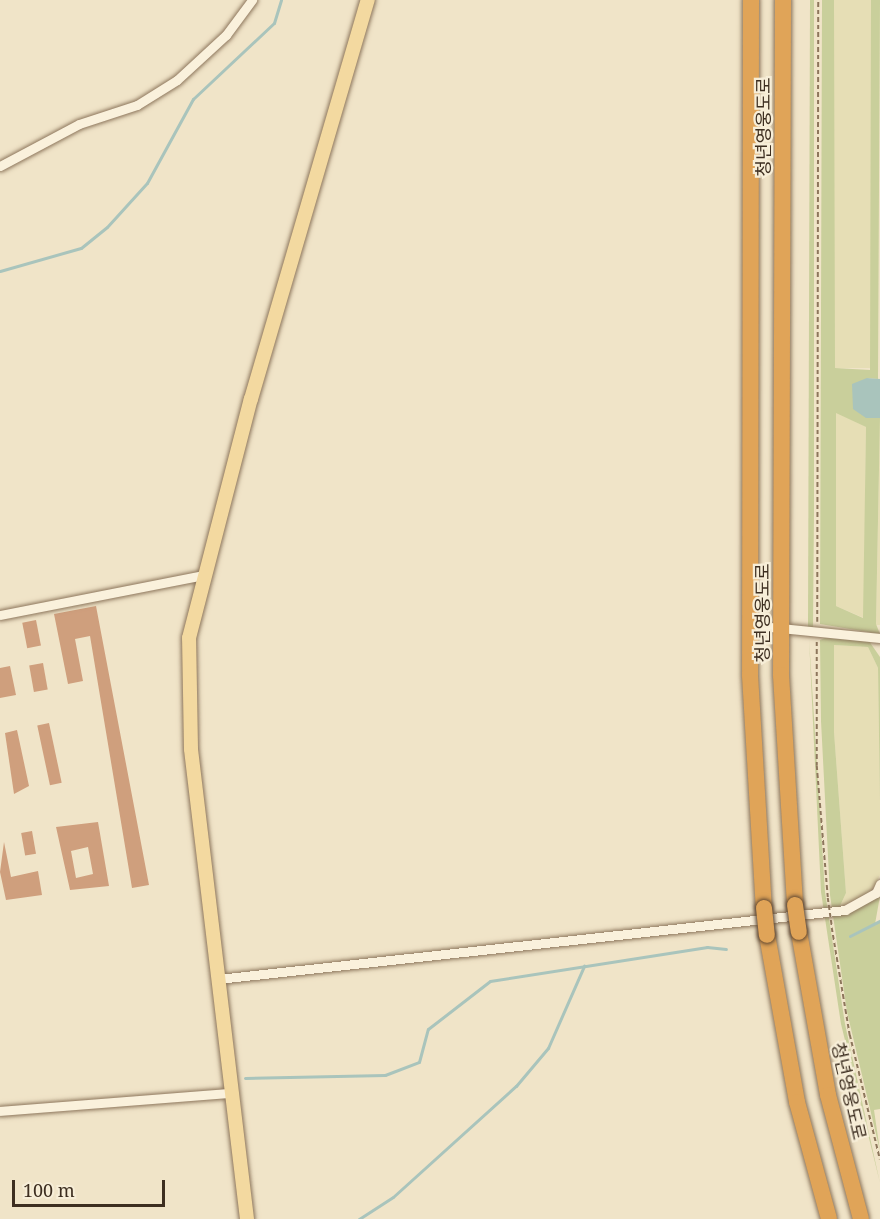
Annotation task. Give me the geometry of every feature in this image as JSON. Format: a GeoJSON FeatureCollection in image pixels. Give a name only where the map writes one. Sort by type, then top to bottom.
{"type":"FeatureCollection","features":[{"type":"Feature","properties":{"kind":"highway","name":"청년영웅도로"},"geometry":{"type":"LineString","coordinates":[[751,0],[751,762],[767,935],[797,1102],[829,1219]]}},
{"type":"Feature","properties":{"kind":"highway","name":"청년영웅도로"},"geometry":{"type":"LineString","coordinates":[[783,0],[781,629],[783,761],[798,932],[828,1095],[861,1219]]}},
{"type":"Feature","properties":{"kind":"main road"},"geometry":{"type":"LineString","coordinates":[[247,1219],[230,1093],[187,683],[189,638],[203,575],[368,0]]}},
{"type":"Feature","properties":{"kind":"street"},"geometry":{"type":"LineString","coordinates":[[0,166],[80,124],[137,105],[177,80],[226,35],[252,0]]}},
{"type":"Feature","properties":{"kind":"street"},"geometry":{"type":"LineString","coordinates":[[0,615],[203,575]]}},
{"type":"Feature","properties":{"kind":"street"},"geometry":{"type":"LineString","coordinates":[[750,625],[880,638]]}},
{"type":"Feature","properties":{"kind":"street"},"geometry":{"type":"LineString","coordinates":[[218,979],[845,910],[876,893],[880,884]]}},
{"type":"Feature","properties":{"kind":"street"},"geometry":{"type":"LineString","coordinates":[[0,1111],[230,1093]]}},
{"type":"Feature","properties":{"kind":"path"},"geometry":{"type":"LineString","coordinates":[[818,0],[816,724],[832,928],[850,1035],[880,1159]]}},
{"type":"Feature","properties":{"kind":"shaded area"},"geometry":{"type":"Polygon","coordinates":[[[834,0],[871,0],[871,368],[834,368],[834,0]]]}},
{"type":"Feature","properties":{"kind":"shaded area"},"geometry":{"type":"Polygon","coordinates":[[[836,412],[866,427],[864,618],[836,606],[836,412]]]}},
{"type":"Feature","properties":{"kind":"shaded area"},"geometry":{"type":"Polygon","coordinates":[[[880,422],[880,625],[876,625],[880,422]]]}},
{"type":"Feature","properties":{"kind":"shaded area"},"geometry":{"type":"Polygon","coordinates":[[[834,645],[868,647],[878,668],[880,875],[871,892],[839,908],[846,893],[834,732],[834,645]]]}},
{"type":"Feature","properties":{"kind":"green space"},"geometry":{"type":"Polygon","coordinates":[[[810,0],[814,0],[813,627],[808,627],[810,0]]]}},
{"type":"Feature","properties":{"kind":"green space"},"geometry":{"type":"Polygon","coordinates":[[[822,0],[834,0],[835,368],[870,370],[871,0],[880,0],[878,379],[867,378],[866,418],[880,418],[876,624],[880,634],[820,624],[822,0]],[[836,413],[836,606],[863,618],[866,427],[836,413]]]}},
{"type":"Feature","properties":{"kind":"green space"},"geometry":{"type":"Polygon","coordinates":[[[809,638],[825,892],[845,1024],[880,1183],[841,1024],[821,892],[809,638]]]}},
{"type":"Feature","properties":{"kind":"green space"},"geometry":{"type":"Polygon","coordinates":[[[825,638],[869,641],[880,657],[880,803],[878,668],[868,647],[834,645],[834,732],[846,893],[839,908],[850,912],[880,896],[875,924],[846,937],[880,922],[880,1109],[874,1110],[880,1151],[847,1012],[830,895],[821,721],[820,640],[825,638]]]}},
{"type":"Feature","properties":{"kind":"water"},"geometry":{"type":"Polygon","coordinates":[[[867,378],[880,379],[880,418],[866,418],[853,409],[852,384],[867,378]]]}},
{"type":"Feature","properties":{"kind":"building"},"geometry":{"type":"Polygon","coordinates":[[[96,606],[149,885],[132,888],[90,636],[75,639],[83,681],[68,684],[54,614],[96,606]]]}},
{"type":"Feature","properties":{"kind":"building"},"geometry":{"type":"Polygon","coordinates":[[[36,620],[41,646],[27,648],[22,623],[36,620]]]}},
{"type":"Feature","properties":{"kind":"building"},"geometry":{"type":"Polygon","coordinates":[[[43,663],[48,690],[34,692],[29,665],[43,663]]]}},
{"type":"Feature","properties":{"kind":"building"},"geometry":{"type":"Polygon","coordinates":[[[10,666],[16,695],[0,698],[0,668],[10,666]]]}},
{"type":"Feature","properties":{"kind":"building"},"geometry":{"type":"Polygon","coordinates":[[[49,723],[62,783],[50,785],[37,725],[49,723]]]}},
{"type":"Feature","properties":{"kind":"building"},"geometry":{"type":"Polygon","coordinates":[[[17,730],[29,786],[14,794],[5,733],[17,730]]]}},
{"type":"Feature","properties":{"kind":"building"},"geometry":{"type":"Polygon","coordinates":[[[98,822],[109,886],[70,890],[56,827],[98,822]],[[88,847],[71,851],[76,878],[93,874],[88,847]]]}},
{"type":"Feature","properties":{"kind":"building"},"geometry":{"type":"Polygon","coordinates":[[[32,831],[36,854],[25,856],[21,833],[32,831]]]}},
{"type":"Feature","properties":{"kind":"building"},"geometry":{"type":"Polygon","coordinates":[[[4,842],[11,877],[38,871],[42,895],[6,900],[0,872],[4,842]]]}},
{"type":"Feature","properties":{"kind":"waterway"},"geometry":{"type":"LineString","coordinates":[[0,271],[81,248],[107,227],[147,183],[193,99],[274,23],[281,0]]}},
{"type":"Feature","properties":{"kind":"waterway"},"geometry":{"type":"LineString","coordinates":[[850,936],[880,921]]}},
{"type":"Feature","properties":{"kind":"waterway"},"geometry":{"type":"LineString","coordinates":[[245,1078],[385,1075],[419,1062],[428,1029],[490,981],[707,947],[726,949]]}},
{"type":"Feature","properties":{"kind":"waterway"},"geometry":{"type":"LineString","coordinates":[[359,1219],[393,1197],[516,1086],[548,1048],[584,966]]}}]}
